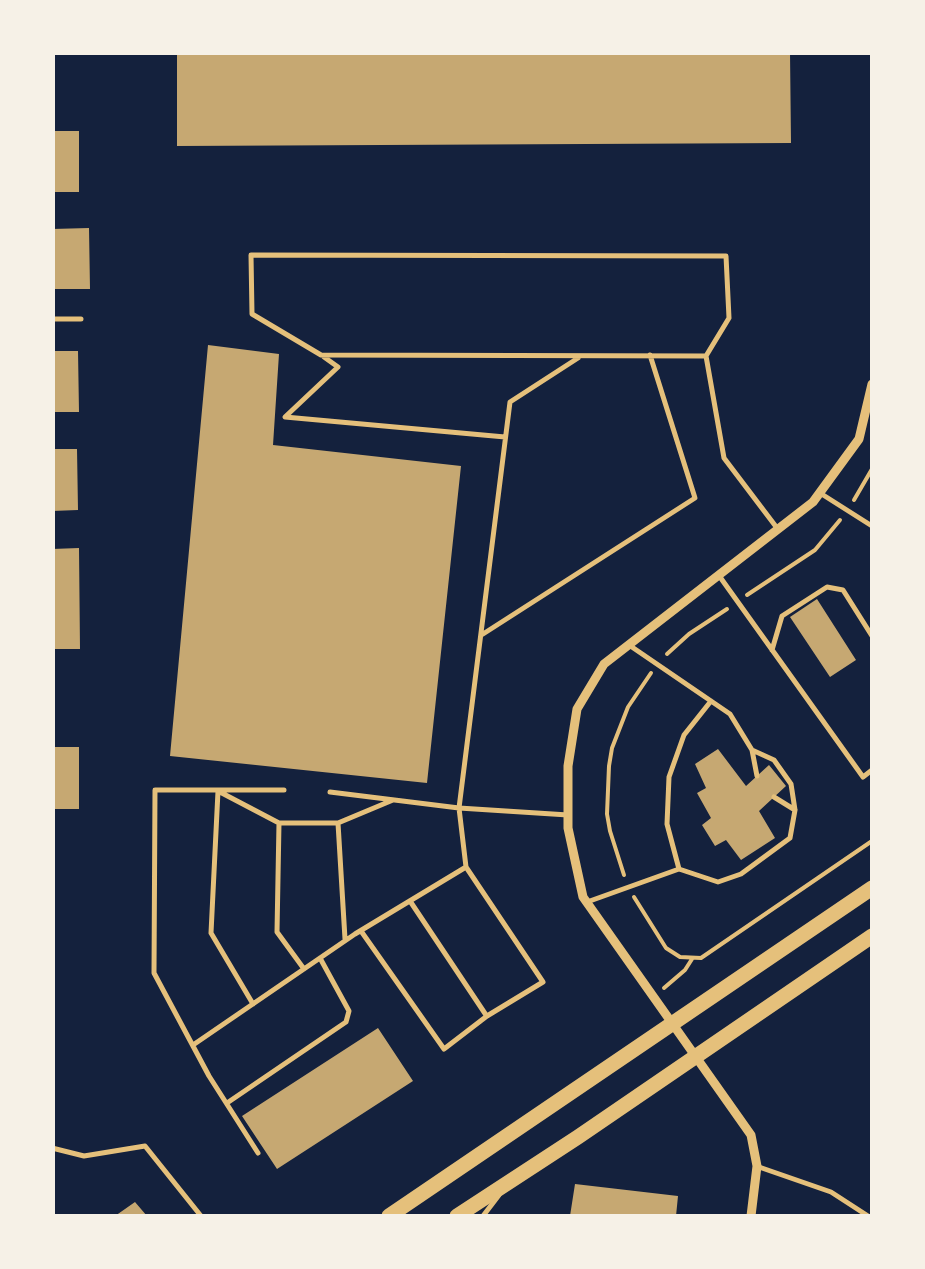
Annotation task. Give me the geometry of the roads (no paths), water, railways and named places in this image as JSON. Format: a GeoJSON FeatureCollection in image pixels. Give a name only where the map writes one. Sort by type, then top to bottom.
{"type":"FeatureCollection","features":[{"type":"Feature","properties":{"kind":"main road"},"geometry":{"type":"LineString","coordinates":[[389,1216],[872,888]]}},
{"type":"Feature","properties":{"kind":"main road"},"geometry":{"type":"LineString","coordinates":[[457,1216],[872,936]]}},
{"type":"Feature","properties":{"kind":"street"},"geometry":{"type":"LineString","coordinates":[[751,1216],[756,1166],[751,1135],[583,898],[568,828],[568,766],[577,709],[604,664],[813,502],[859,439],[872,384]]}},
{"type":"Feature","properties":{"kind":"lane"},"geometry":{"type":"LineString","coordinates":[[505,437],[285,418],[338,368],[252,314],[251,255],[726,256],[729,318],[706,356],[724,458],[778,529]]}},
{"type":"Feature","properties":{"kind":"lane"},"geometry":{"type":"LineString","coordinates":[[52,319],[81,318]]}},
{"type":"Feature","properties":{"kind":"lane"},"geometry":{"type":"LineString","coordinates":[[322,355],[706,356]]}},
{"type":"Feature","properties":{"kind":"lane"},"geometry":{"type":"LineString","coordinates":[[481,636],[696,498],[650,355]]}},
{"type":"Feature","properties":{"kind":"lane"},"geometry":{"type":"LineString","coordinates":[[360,931],[444,1049],[487,1016],[543,982],[466,867],[460,808],[510,402],[580,356]]}},
{"type":"Feature","properties":{"kind":"lane"},"geometry":{"type":"LineString","coordinates":[[820,493],[871,524]]}},
{"type":"Feature","properties":{"kind":"lane"},"geometry":{"type":"LineString","coordinates":[[718,574],[863,776],[872,770]]}},
{"type":"Feature","properties":{"kind":"lane"},"geometry":{"type":"LineString","coordinates":[[772,650],[782,616],[826,587],[843,590],[872,636]]}},
{"type":"Feature","properties":{"kind":"lane"},"geometry":{"type":"LineString","coordinates":[[629,645],[730,714],[752,750],[757,776]]}},
{"type":"Feature","properties":{"kind":"lane"},"geometry":{"type":"LineString","coordinates":[[679,869],[667,824],[669,777],[684,735],[711,701]]}},
{"type":"Feature","properties":{"kind":"lane"},"geometry":{"type":"LineString","coordinates":[[587,902],[679,869],[718,882],[742,874],[790,838],[795,810],[791,784],[774,760],[752,750]]}},
{"type":"Feature","properties":{"kind":"lane"},"geometry":{"type":"LineString","coordinates":[[258,1153],[154,972],[155,790],[284,790]]}},
{"type":"Feature","properties":{"kind":"lane"},"geometry":{"type":"LineString","coordinates":[[218,791],[279,823],[338,823],[393,800]]}},
{"type":"Feature","properties":{"kind":"lane"},"geometry":{"type":"LineString","coordinates":[[218,791],[210,933],[253,1004]]}},
{"type":"Feature","properties":{"kind":"lane"},"geometry":{"type":"LineString","coordinates":[[330,792],[568,816]]}},
{"type":"Feature","properties":{"kind":"lane"},"geometry":{"type":"LineString","coordinates":[[774,798],[795,810]]}},
{"type":"Feature","properties":{"kind":"lane"},"geometry":{"type":"LineString","coordinates":[[279,823],[277,932],[304,969]]}},
{"type":"Feature","properties":{"kind":"lane"},"geometry":{"type":"LineString","coordinates":[[338,823],[345,941]]}},
{"type":"Feature","properties":{"kind":"lane"},"geometry":{"type":"LineString","coordinates":[[193,1045],[360,931],[466,867]]}},
{"type":"Feature","properties":{"kind":"lane"},"geometry":{"type":"LineString","coordinates":[[410,901],[487,1016]]}},
{"type":"Feature","properties":{"kind":"lane"},"geometry":{"type":"LineString","coordinates":[[226,1103],[346,1022],[349,1011],[320,958]]}},
{"type":"Feature","properties":{"kind":"lane"},"geometry":{"type":"LineString","coordinates":[[52,1148],[84,1156],[145,1146],[201,1216]]}},
{"type":"Feature","properties":{"kind":"lane"},"geometry":{"type":"LineString","coordinates":[[756,1166],[831,1192],[868,1216]]}},
{"type":"Feature","properties":{"kind":"lane"},"geometry":{"type":"LineString","coordinates":[[483,1216],[509,1182]]}}]}
